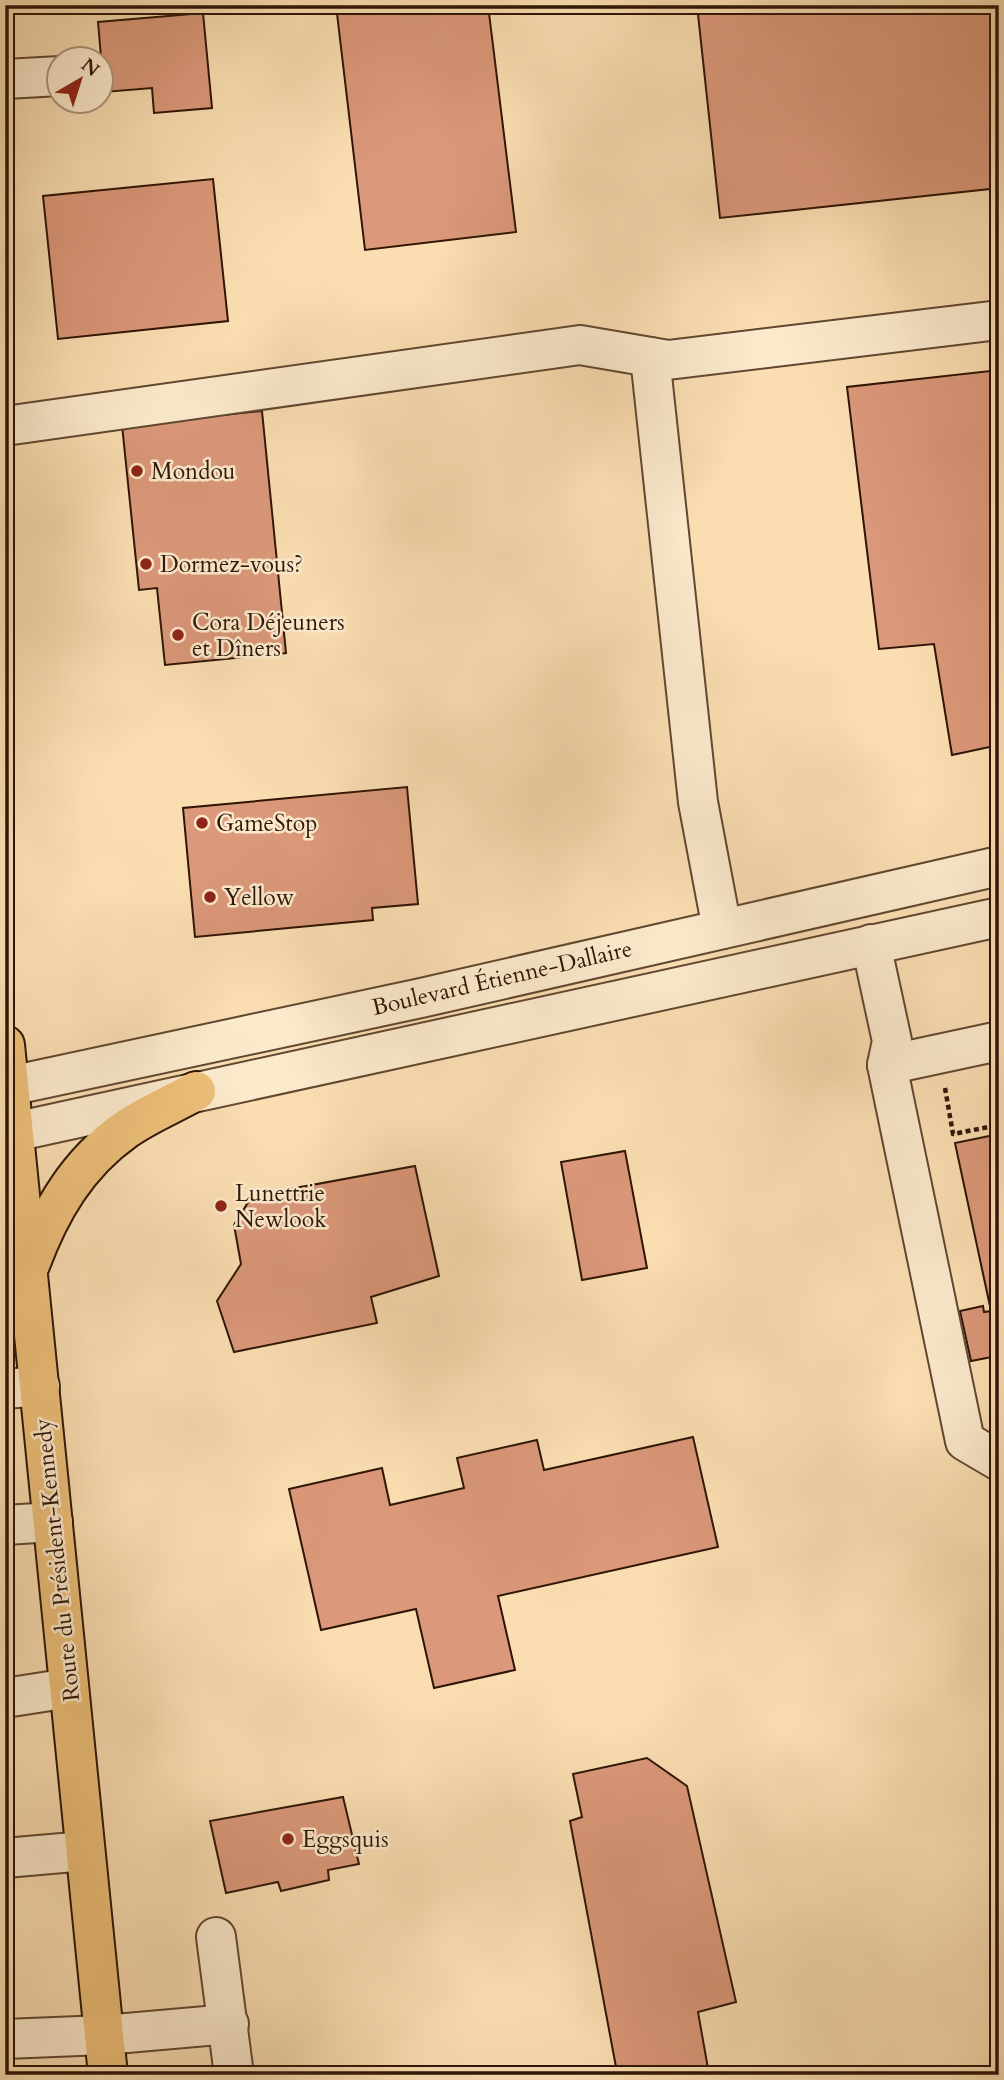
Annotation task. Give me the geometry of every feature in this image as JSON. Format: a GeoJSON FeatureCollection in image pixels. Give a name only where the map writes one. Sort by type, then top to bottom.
{"type":"FeatureCollection","features":[{"type":"Feature","properties":{"kind":"main road","name":"Route du Président-Kennedy"},"geometry":{"type":"LineString","coordinates":[[5,1045],[10,1133],[28,1270],[22,1387],[53,1522],[108,2075]]}},
{"type":"Feature","properties":{"kind":"main road"},"geometry":{"type":"LineString","coordinates":[[28,1270],[44,1227],[80,1170],[125,1129],[196,1091]]}},
{"type":"Feature","properties":{"kind":"street"},"geometry":{"type":"LineString","coordinates":[[5,79],[46,77]]}},
{"type":"Feature","properties":{"kind":"street"},"geometry":{"type":"LineString","coordinates":[[5,426],[580,345],[668,360],[999,320]]}},
{"type":"Feature","properties":{"kind":"street"},"geometry":{"type":"LineString","coordinates":[[650,357],[698,802],[722,929]]}},
{"type":"Feature","properties":{"kind":"street","name":"Boulevard Étienne-Dallaire"},"geometry":{"type":"LineString","coordinates":[[7,1086],[421,998],[999,866]]}},
{"type":"Feature","properties":{"kind":"street","name":"Boulevard Étienne-Dallaire"},"geometry":{"type":"LineString","coordinates":[[10,1133],[999,917]]}},
{"type":"Feature","properties":{"kind":"street"},"geometry":{"type":"LineString","coordinates":[[860,947],[871,1047],[887,1065],[965,1441],[999,1461]]}},
{"type":"Feature","properties":{"kind":"street"},"geometry":{"type":"LineString","coordinates":[[887,1065],[999,1041]]}},
{"type":"Feature","properties":{"kind":"street"},"geometry":{"type":"LineString","coordinates":[[5,1525],[53,1522]]}},
{"type":"Feature","properties":{"kind":"street"},"geometry":{"type":"LineString","coordinates":[[5,1698],[69,1688]]}},
{"type":"Feature","properties":{"kind":"street"},"geometry":{"type":"LineString","coordinates":[[5,1858],[85,1851]]}},
{"type":"Feature","properties":{"kind":"street"},"geometry":{"type":"LineString","coordinates":[[216,1937],[234,2075]]}},
{"type":"Feature","properties":{"kind":"street"},"geometry":{"type":"LineString","coordinates":[[5,2039],[104,2035],[229,2024]]}},
{"type":"Feature","properties":{"kind":"path"},"geometry":{"type":"LineString","coordinates":[[946,1098],[953,1134],[999,1125]]}},
{"type":"Feature","properties":{"kind":"building"},"geometry":{"type":"Polygon","coordinates":[[[336,5],[488,5],[516,232],[365,250],[336,5]]]}},
{"type":"Feature","properties":{"kind":"building"},"geometry":{"type":"Polygon","coordinates":[[[697,5],[997,5],[999,188],[720,218],[697,5]]]}},
{"type":"Feature","properties":{"kind":"building"},"geometry":{"type":"Polygon","coordinates":[[[203,13],[212,108],[154,113],[152,88],[116,91],[116,46],[100,46],[98,22],[203,13]]]}},
{"type":"Feature","properties":{"kind":"building"},"geometry":{"type":"Polygon","coordinates":[[[213,179],[228,321],[58,339],[43,196],[213,179]]]}},
{"type":"Feature","properties":{"kind":"building"},"geometry":{"type":"Polygon","coordinates":[[[999,370],[999,745],[952,755],[934,644],[879,649],[847,387],[999,370]]]}},
{"type":"Feature","properties":{"kind":"building"},"geometry":{"type":"Polygon","coordinates":[[[262,411],[286,653],[165,665],[157,588],[139,590],[122,425],[262,411]]]}},
{"type":"Feature","properties":{"kind":"building"},"geometry":{"type":"Polygon","coordinates":[[[407,787],[418,904],[372,908],[373,920],[195,937],[183,808],[407,787]]]}},
{"type":"Feature","properties":{"kind":"building"},"geometry":{"type":"Polygon","coordinates":[[[999,1134],[999,1348],[991,1349],[992,1357],[971,1361],[960,1311],[983,1306],[984,1312],[991,1311],[955,1143],[999,1134]]]}},
{"type":"Feature","properties":{"kind":"building"},"geometry":{"type":"Polygon","coordinates":[[[625,1151],[647,1268],[582,1280],[561,1162],[625,1151]]]}},
{"type":"Feature","properties":{"kind":"building"},"geometry":{"type":"Polygon","coordinates":[[[415,1166],[439,1276],[371,1297],[377,1323],[234,1352],[217,1301],[241,1264],[234,1225],[252,1196],[415,1166]]]}},
{"type":"Feature","properties":{"kind":"building"},"geometry":{"type":"Polygon","coordinates":[[[693,1437],[718,1547],[498,1596],[515,1670],[434,1688],[416,1609],[321,1630],[289,1489],[382,1468],[390,1505],[464,1488],[457,1458],[537,1440],[544,1470],[693,1437]]]}},
{"type":"Feature","properties":{"kind":"building"},"geometry":{"type":"Polygon","coordinates":[[[647,1758],[687,1786],[736,2002],[698,2012],[709,2074],[578,2075],[616,2067],[570,1821],[582,1817],[573,1774],[647,1758]]]}},
{"type":"Feature","properties":{"kind":"building"},"geometry":{"type":"Polygon","coordinates":[[[343,1797],[359,1864],[328,1870],[329,1880],[281,1891],[278,1882],[226,1893],[210,1821],[343,1797]]]}},
{"type":"Feature","properties":{"kind":"place","name":"Mondou"},"geometry":{"type":"Point","coordinates":[137,471]}},
{"type":"Feature","properties":{"kind":"place","name":"Dormez-vous?"},"geometry":{"type":"Point","coordinates":[146,564]}},
{"type":"Feature","properties":{"kind":"place","name":"Cora Déjeuners et Dîners"},"geometry":{"type":"Point","coordinates":[178,635]}},
{"type":"Feature","properties":{"kind":"place","name":"GameStop"},"geometry":{"type":"Point","coordinates":[202,823]}},
{"type":"Feature","properties":{"kind":"place","name":"Yellow"},"geometry":{"type":"Point","coordinates":[210,897]}},
{"type":"Feature","properties":{"kind":"place","name":"Lunettrie Newlook"},"geometry":{"type":"Point","coordinates":[221,1206]}},
{"type":"Feature","properties":{"kind":"place","name":"Eggsquis"},"geometry":{"type":"Point","coordinates":[288,1839]}}]}
